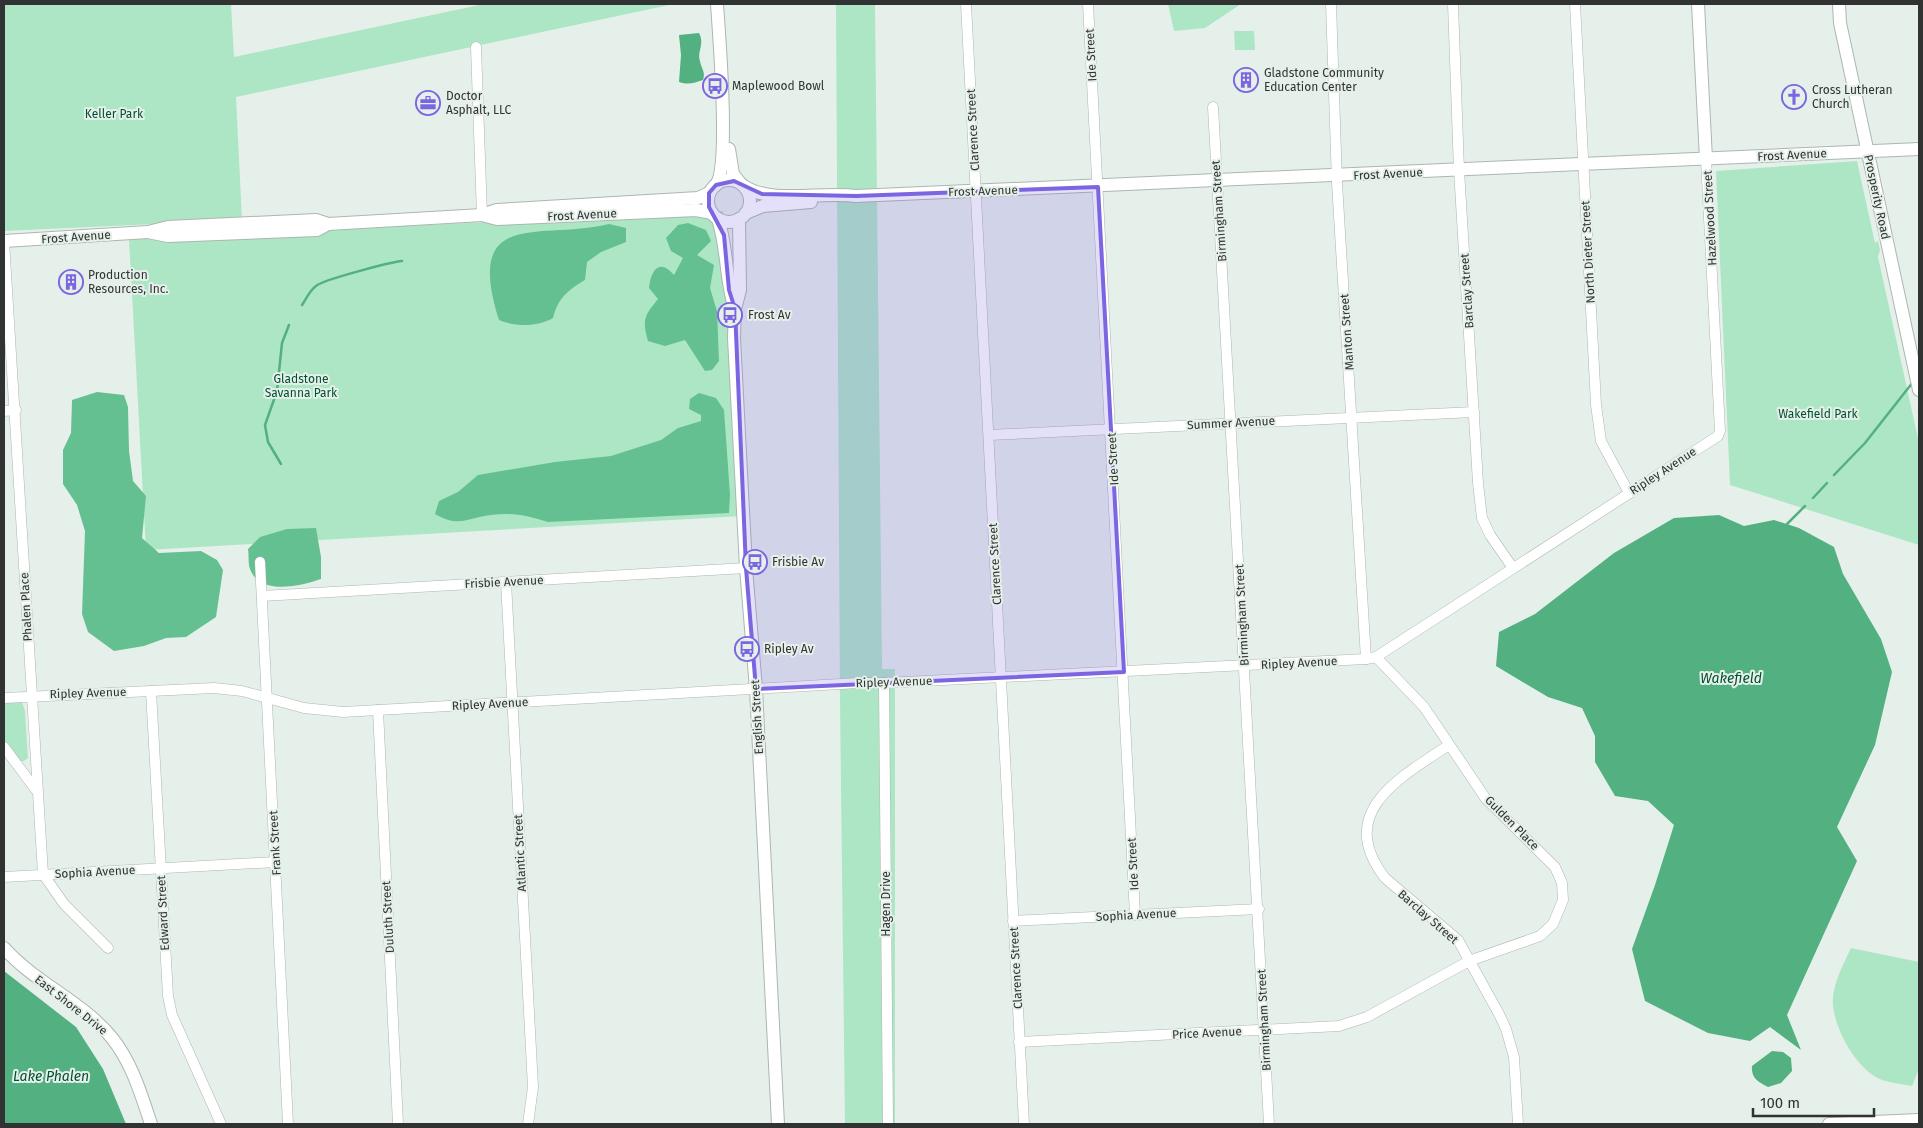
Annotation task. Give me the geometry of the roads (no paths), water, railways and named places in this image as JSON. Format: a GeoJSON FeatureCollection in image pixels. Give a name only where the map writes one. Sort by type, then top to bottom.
{"type":"FeatureCollection","features":[{"type":"Feature","properties":{"kind":"street"},"geometry":{"type":"LineString","coordinates":[[717,4],[723,104],[731,168],[750,200],[743,216],[725,222],[715,216],[708,200],[722,171],[723,104]]}},
{"type":"Feature","properties":{"kind":"street","name":"Clarence Street"},"geometry":{"type":"LineString","coordinates":[[966,4],[1024,1124]]}},
{"type":"Feature","properties":{"kind":"street","name":"Ide Street"},"geometry":{"type":"LineString","coordinates":[[1088,4],[1124,672],[1135,915]]}},
{"type":"Feature","properties":{"kind":"street","name":"Manton Street"},"geometry":{"type":"LineString","coordinates":[[1331,4],[1337,176],[1352,418],[1371,658]]}},
{"type":"Feature","properties":{"kind":"street","name":"Barclay Street"},"geometry":{"type":"LineString","coordinates":[[1453,4],[1459,170],[1482,518],[1490,535],[1513,568]]}},
{"type":"Feature","properties":{"kind":"street","name":"North Dieter Street"},"geometry":{"type":"LineString","coordinates":[[1576,4],[1596,406],[1601,441],[1629,493]]}},
{"type":"Feature","properties":{"kind":"street","name":"Hazelwood Street"},"geometry":{"type":"LineString","coordinates":[[1698,4],[1720,431]]}},
{"type":"Feature","properties":{"kind":"street","name":"Prosperity Road"},"geometry":{"type":"LineString","coordinates":[[1839,4],[1840,22],[1919,390]]}},
{"type":"Feature","properties":{"kind":"street"},"geometry":{"type":"LineString","coordinates":[[476,47],[482,215]]}},
{"type":"Feature","properties":{"kind":"street","name":"Birmingham Street"},"geometry":{"type":"LineString","coordinates":[[1212,107],[1232,423],[1269,1124]]}},
{"type":"Feature","properties":{"kind":"street","name":"Frost Avenue"},"geometry":{"type":"LineString","coordinates":[[743,216],[763,206],[856,196],[1919,150]]}},
{"type":"Feature","properties":{"kind":"street"},"geometry":{"type":"LineString","coordinates":[[713,189],[728,180],[742,185]]}},
{"type":"Feature","properties":{"kind":"street","name":"Frost Avenue"},"geometry":{"type":"LineString","coordinates":[[742,185],[762,194],[841,194],[856,196]]}},
{"type":"Feature","properties":{"kind":"street","name":"Frost Avenue"},"geometry":{"type":"LineString","coordinates":[[4,241],[148,232],[168,227],[316,220],[328,224],[482,215],[497,210],[698,198],[713,189]]}},
{"type":"Feature","properties":{"kind":"street","name":"Frost Avenue"},"geometry":{"type":"LineString","coordinates":[[482,215],[497,219],[696,210],[715,216]]}},
{"type":"Feature","properties":{"kind":"street","name":"English Street"},"geometry":{"type":"LineString","coordinates":[[715,216],[724,235],[729,290],[735,309]]}},
{"type":"Feature","properties":{"kind":"street","name":"English Street"},"geometry":{"type":"LineString","coordinates":[[743,216],[740,290],[735,309],[734,338],[746,568],[756,689],[778,1124]]}},
{"type":"Feature","properties":{"kind":"street","name":"Phalen Place"},"geometry":{"type":"LineString","coordinates":[[4,241],[16,410],[43,874]]}},
{"type":"Feature","properties":{"kind":"street"},"geometry":{"type":"LineString","coordinates":[[4,411],[16,410]]}},
{"type":"Feature","properties":{"kind":"street","name":"Summer Avenue"},"geometry":{"type":"LineString","coordinates":[[988,435],[1474,412]]}},
{"type":"Feature","properties":{"kind":"street","name":"Ripley Avenue"},"geometry":{"type":"LineString","coordinates":[[4,698],[32,695],[214,688],[242,691],[304,708],[343,712],[858,683],[1001,678],[1371,658],[1718,436],[1720,431]]}},
{"type":"Feature","properties":{"kind":"street","name":"Frank Street"},"geometry":{"type":"LineString","coordinates":[[260,562],[288,1124]]}},
{"type":"Feature","properties":{"kind":"street","name":"Frisbie Avenue"},"geometry":{"type":"LineString","coordinates":[[262,596],[746,568]]}},
{"type":"Feature","properties":{"kind":"street","name":"Atlantic Street"},"geometry":{"type":"LineString","coordinates":[[506,582],[533,1087],[528,1124]]}},
{"type":"Feature","properties":{"kind":"street","name":"Gulden Place"},"geometry":{"type":"LineString","coordinates":[[1371,658],[1424,707],[1486,799],[1555,867],[1564,892],[1558,917],[1547,931],[1532,940],[1469,960]]}},
{"type":"Feature","properties":{"kind":"street","name":"Hagen Drive"},"geometry":{"type":"LineString","coordinates":[[884,683],[888,1124]]}},
{"type":"Feature","properties":{"kind":"street","name":"Edward Street"},"geometry":{"type":"LineString","coordinates":[[151,691],[168,996],[172,1014],[221,1124]]}},
{"type":"Feature","properties":{"kind":"street","name":"Duluth Street"},"geometry":{"type":"LineString","coordinates":[[378,710],[398,1124]]}},
{"type":"Feature","properties":{"kind":"street","name":"Barclay Street"},"geometry":{"type":"LineString","coordinates":[[1449,744],[1385,790],[1372,812],[1368,838],[1373,861],[1384,878],[1458,940],[1499,1014],[1511,1043],[1516,1072],[1518,1124]]}},
{"type":"Feature","properties":{"kind":"street"},"geometry":{"type":"LineString","coordinates":[[4,747],[37,790]]}},
{"type":"Feature","properties":{"kind":"street","name":"Sophia Avenue"},"geometry":{"type":"LineString","coordinates":[[4,877],[276,862]]}},
{"type":"Feature","properties":{"kind":"street"},"geometry":{"type":"LineString","coordinates":[[43,874],[64,904],[108,948]]}},
{"type":"Feature","properties":{"kind":"street","name":"Sophia Avenue"},"geometry":{"type":"LineString","coordinates":[[1013,921],[1259,909]]}},
{"type":"Feature","properties":{"kind":"street","name":"East Shore Drive"},"geometry":{"type":"LineString","coordinates":[[4,948],[31,973],[90,1017],[111,1037],[132,1071],[151,1124]]}},
{"type":"Feature","properties":{"kind":"street","name":"Price Avenue"},"geometry":{"type":"LineString","coordinates":[[1019,1042],[1322,1028],[1353,1022],[1469,960]]}},
{"type":"Feature","properties":{"kind":"street"},"geometry":{"type":"LineString","coordinates":[[1829,1124],[1919,1119]]}},
{"type":"Feature","properties":{"kind":"street"},"geometry":{"type":"LineString","coordinates":[[1916,1124],[1919,1119]]}},
{"type":"Feature","properties":{"kind":"water"},"geometry":{"type":"Polygon","coordinates":[[[699,33],[701,41],[699,57],[704,72],[703,80],[691,83],[679,82],[681,55],[679,35],[699,33]]]}},
{"type":"Feature","properties":{"kind":"water","name":"Wakefield"},"geometry":{"type":"Polygon","coordinates":[[[1719,515],[1744,526],[1774,520],[1799,528],[1834,547],[1843,574],[1881,639],[1892,672],[1875,745],[1837,827],[1857,861],[1787,1015],[1801,1050],[1770,1027],[1750,1041],[1708,1033],[1645,1001],[1632,949],[1674,825],[1648,801],[1615,796],[1595,762],[1595,736],[1582,708],[1548,697],[1496,666],[1499,632],[1535,614],[1614,553],[1674,518],[1719,515]]]}},
{"type":"Feature","properties":{"kind":"water","name":"Lake Phalen"},"geometry":{"type":"Polygon","coordinates":[[[4,971],[76,1027],[103,1069],[126,1124],[4,1124],[4,971]]]}},
{"type":"Feature","properties":{"kind":"water"},"geometry":{"type":"Polygon","coordinates":[[[1772,1051],[1783,1052],[1791,1058],[1792,1071],[1781,1083],[1768,1087],[1756,1079],[1752,1066],[1772,1051]]]}},
{"type":"Feature","properties":{"kind":"waterway"},"geometry":{"type":"LineString","coordinates":[[302,305],[312,290],[321,283],[385,264],[402,261]]}},
{"type":"Feature","properties":{"kind":"waterway"},"geometry":{"type":"LineString","coordinates":[[281,464],[268,442],[265,425],[277,391],[282,343],[289,325]]}},
{"type":"Feature","properties":{"kind":"waterway"},"geometry":{"type":"LineString","coordinates":[[1834,475],[1865,443],[1913,382]]}},
{"type":"Feature","properties":{"kind":"waterway"},"geometry":{"type":"LineString","coordinates":[[1813,498],[1827,483]]}},
{"type":"Feature","properties":{"kind":"waterway"},"geometry":{"type":"LineString","coordinates":[[1787,524],[1805,506]]}},
{"type":"Feature","properties":{"kind":"place","name":"Gladstone Community Education Center"},"geometry":{"type":"Point","coordinates":[1246,80]}},
{"type":"Feature","properties":{"kind":"place","name":"Maplewood Bowl"},"geometry":{"type":"Point","coordinates":[715,86]}},
{"type":"Feature","properties":{"kind":"place","name":"Cross Lutheran Church"},"geometry":{"type":"Point","coordinates":[1794,97]}},
{"type":"Feature","properties":{"kind":"place","name":"Doctor Asphalt, LLC"},"geometry":{"type":"Point","coordinates":[428,103]}},
{"type":"Feature","properties":{"kind":"place","name":"Production Resources, Inc."},"geometry":{"type":"Point","coordinates":[71,282]}},
{"type":"Feature","properties":{"kind":"place","name":"Frost Av"},"geometry":{"type":"Point","coordinates":[730,315]}},
{"type":"Feature","properties":{"kind":"place","name":"Frisbie Av"},"geometry":{"type":"Point","coordinates":[755,562]}},
{"type":"Feature","properties":{"kind":"place","name":"Ripley Av"},"geometry":{"type":"Point","coordinates":[747,649]}},
{"type":"Feature","properties":{"kind":"park label","name":"Keller Park"},"geometry":{"type":"Point","coordinates":[114,114]}},
{"type":"Feature","properties":{"kind":"park label","name":"Gladstone Savanna Park"},"geometry":{"type":"Point","coordinates":[301,386]}},
{"type":"Feature","properties":{"kind":"park label","name":"Wakefield Park"},"geometry":{"type":"Point","coordinates":[1818,414]}}]}
